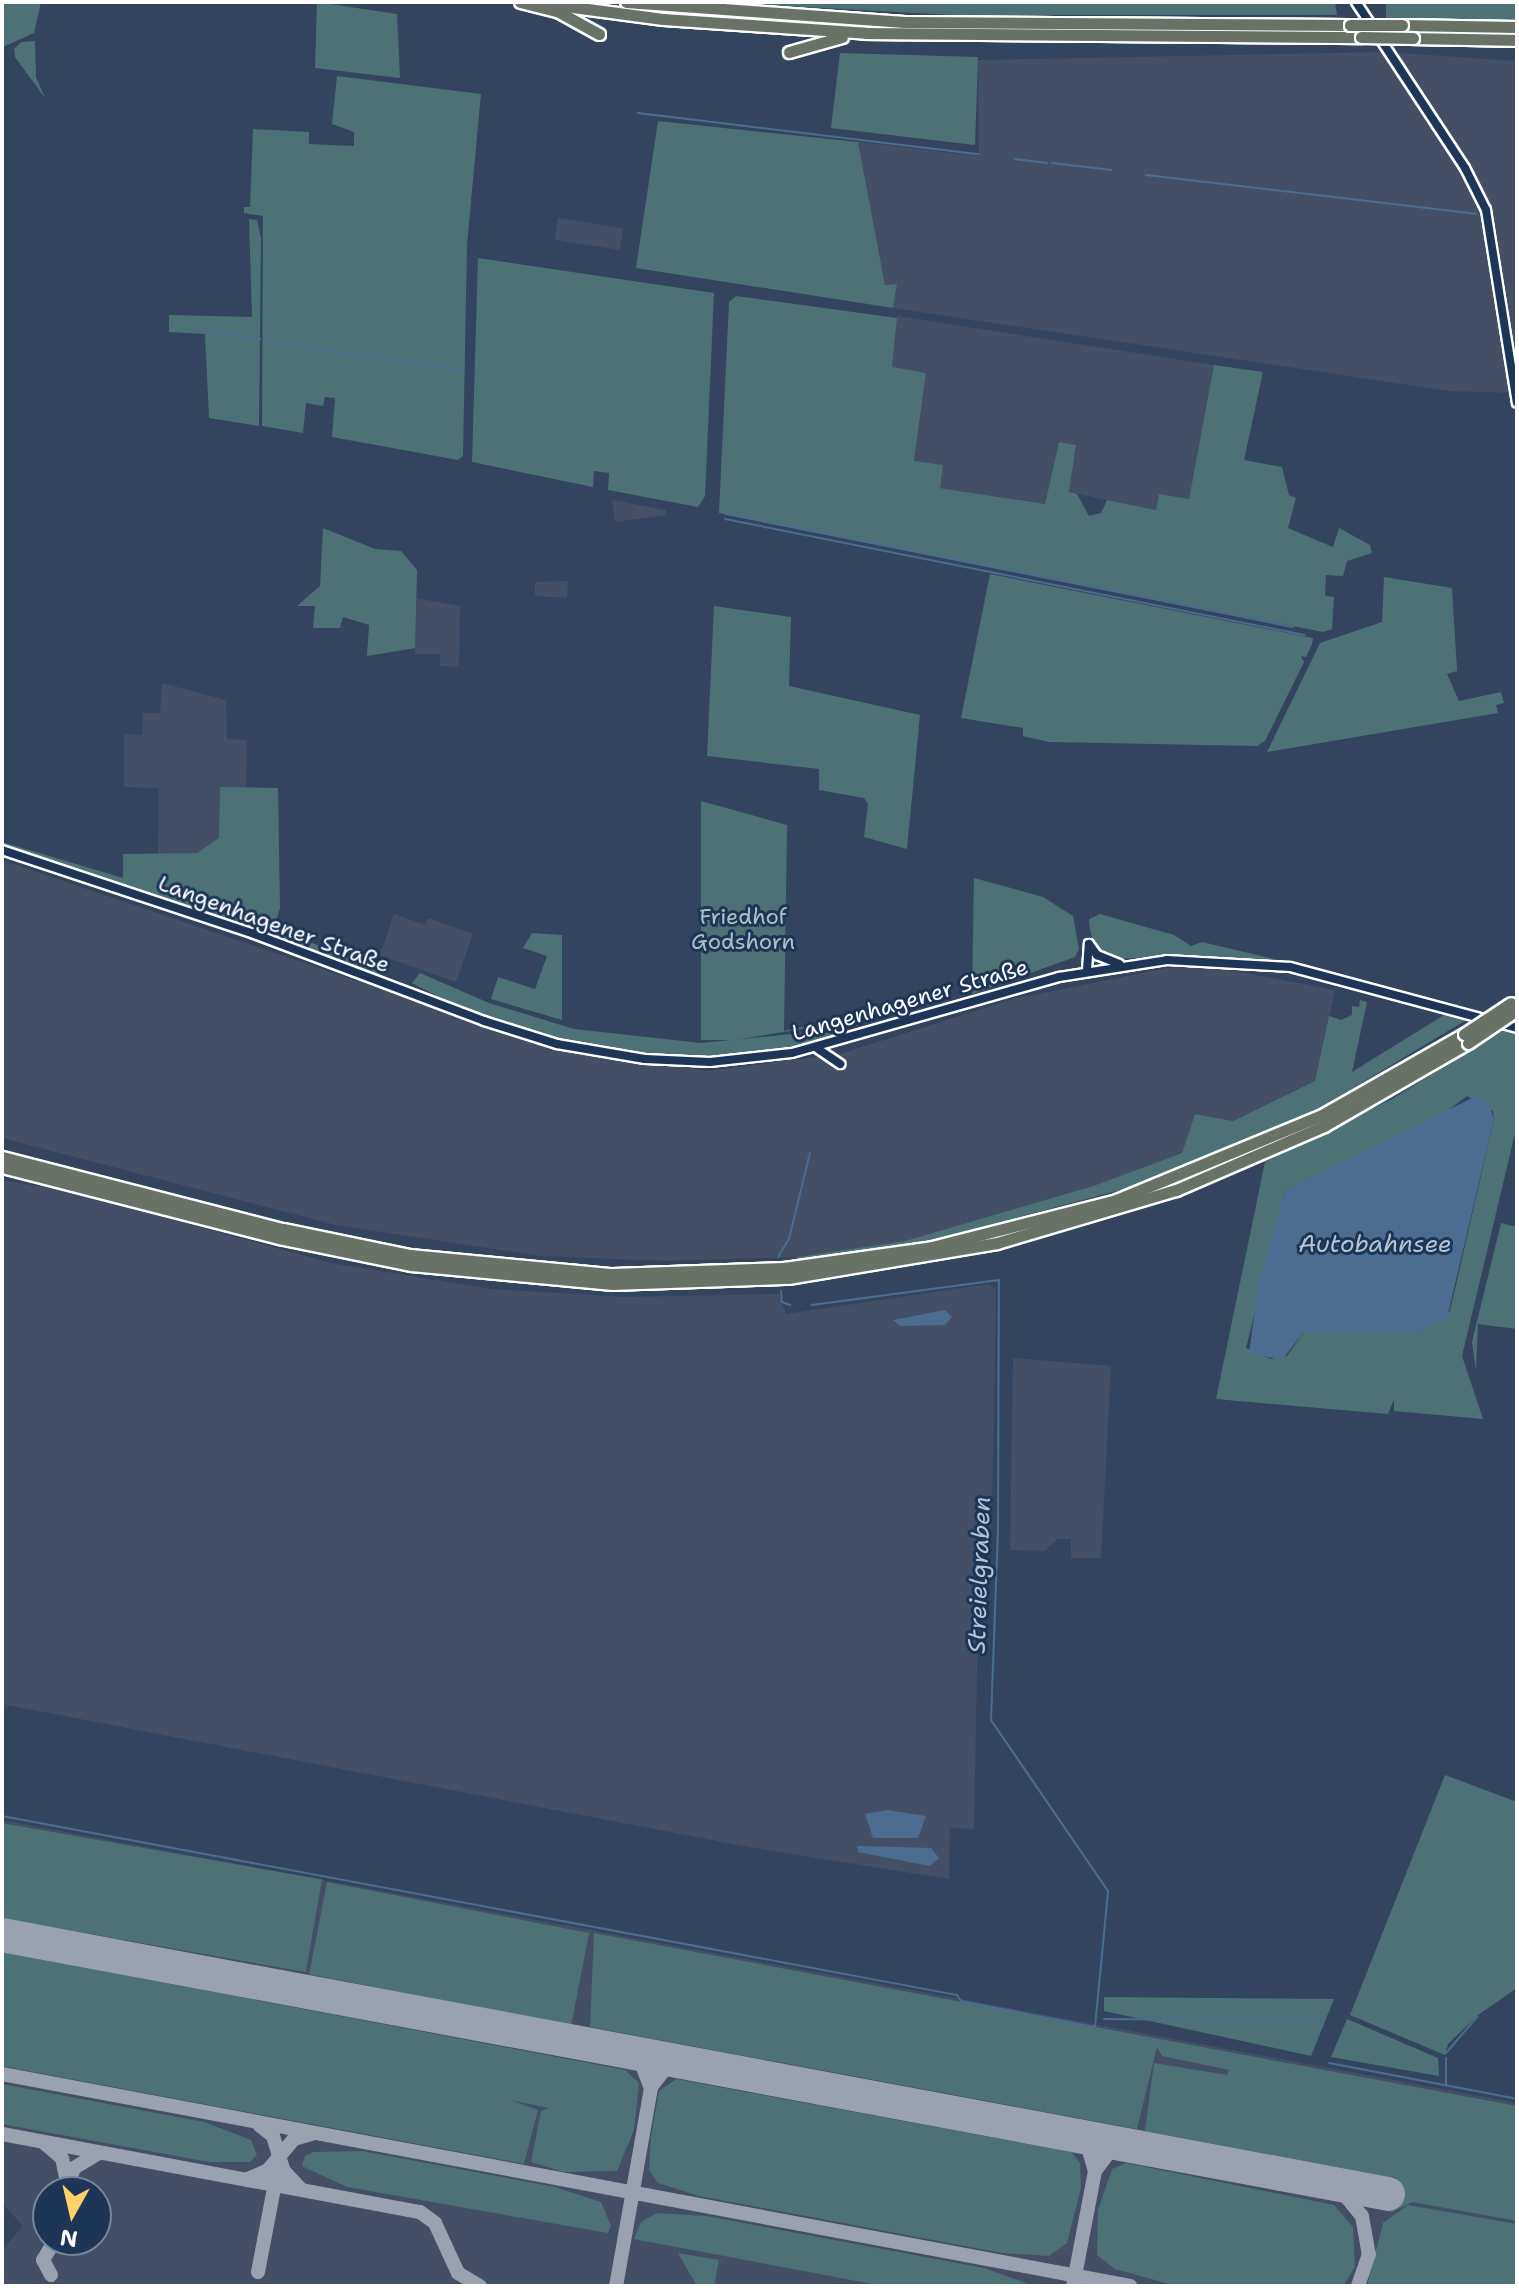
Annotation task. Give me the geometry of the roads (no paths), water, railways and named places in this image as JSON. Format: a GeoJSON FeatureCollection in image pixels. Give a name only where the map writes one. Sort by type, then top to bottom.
{"type":"FeatureCollection","features":[{"type":"Feature","properties":{"kind":"highway"},"geometry":{"type":"LineString","coordinates":[[520,2],[557,11],[599,34]]}},
{"type":"Feature","properties":{"kind":"highway"},"geometry":{"type":"LineString","coordinates":[[535,2],[663,19],[866,33],[1517,40]]}},
{"type":"Feature","properties":{"kind":"highway"},"geometry":{"type":"LineString","coordinates":[[626,2],[904,22],[1517,27]]}},
{"type":"Feature","properties":{"kind":"highway"},"geometry":{"type":"LineString","coordinates":[[789,52],[866,33]]}},
{"type":"Feature","properties":{"kind":"highway"},"geometry":{"type":"LineString","coordinates":[[2,1167],[279,1238],[411,1265],[612,1284],[788,1278],[933,1257],[1130,1206],[1324,1126],[1466,1039],[1515,1004]]}},
{"type":"Feature","properties":{"kind":"highway"},"geometry":{"type":"LineString","coordinates":[[2,1157],[283,1229],[410,1255],[612,1274],[783,1268],[932,1247],[1116,1200],[1282,1135],[1466,1039]]}},
{"type":"Feature","properties":{"kind":"main road"},"geometry":{"type":"LineString","coordinates":[[1356,2],[1486,210],[1517,403]]}},
{"type":"Feature","properties":{"kind":"main road","name":"Langenhagener Straße"},"geometry":{"type":"LineString","coordinates":[[2,850],[557,1044],[645,1059],[710,1062],[817,1049],[1092,969],[1195,959],[1262,963],[1337,978],[1517,1028]]}},
{"type":"Feature","properties":{"kind":"main road"},"geometry":{"type":"LineString","coordinates":[[1092,969],[1093,949],[1119,965]]}},
{"type":"Feature","properties":{"kind":"main road"},"geometry":{"type":"LineString","coordinates":[[817,1049],[840,1064]]}},
{"type":"Feature","properties":{"kind":"water","name":"Autobahnsee"},"geometry":{"type":"Polygon","coordinates":[[[1478,1095],[1489,1104],[1494,1119],[1447,1318],[1417,1332],[1304,1332],[1282,1360],[1249,1353],[1259,1282],[1285,1191],[1478,1095]]]}},
{"type":"Feature","properties":{"kind":"water"},"geometry":{"type":"Polygon","coordinates":[[[945,1310],[952,1317],[945,1325],[900,1326],[893,1320],[945,1310]]]}},
{"type":"Feature","properties":{"kind":"water"},"geometry":{"type":"Polygon","coordinates":[[[888,1810],[926,1816],[918,1838],[873,1838],[865,1814],[888,1810]]]}},
{"type":"Feature","properties":{"kind":"water"},"geometry":{"type":"Polygon","coordinates":[[[857,1846],[931,1848],[939,1858],[930,1866],[858,1852],[857,1846]]]}},
{"type":"Feature","properties":{"kind":"waterway"},"geometry":{"type":"LineString","coordinates":[[638,113],[979,154]]}},
{"type":"Feature","properties":{"kind":"waterway"},"geometry":{"type":"LineString","coordinates":[[1015,159],[1047,163]]}},
{"type":"Feature","properties":{"kind":"waterway"},"geometry":{"type":"LineString","coordinates":[[1052,163],[1112,170]]}},
{"type":"Feature","properties":{"kind":"waterway"},"geometry":{"type":"LineString","coordinates":[[1146,175],[1476,214]]}},
{"type":"Feature","properties":{"kind":"waterway"},"geometry":{"type":"LineString","coordinates":[[199,329],[260,339]]}},
{"type":"Feature","properties":{"kind":"waterway"},"geometry":{"type":"LineString","coordinates":[[265,340],[378,358]]}},
{"type":"Feature","properties":{"kind":"waterway"},"geometry":{"type":"LineString","coordinates":[[381,358],[464,371]]}},
{"type":"Feature","properties":{"kind":"waterway"},"geometry":{"type":"LineString","coordinates":[[726,514],[1293,627]]}},
{"type":"Feature","properties":{"kind":"waterway"},"geometry":{"type":"LineString","coordinates":[[725,519],[1305,635]]}},
{"type":"Feature","properties":{"kind":"waterway","name":"Streielgraben"},"geometry":{"type":"LineString","coordinates":[[778,1257],[789,1239],[810,1153]]}},
{"type":"Feature","properties":{"kind":"waterway"},"geometry":{"type":"LineString","coordinates":[[2,1816],[957,1995],[961,2001],[1095,2027],[1108,1891],[991,1720],[998,1533],[999,1280],[812,1305]]}},
{"type":"Feature","properties":{"kind":"waterway","name":"Streielgraben"},"geometry":{"type":"LineString","coordinates":[[781,1291],[782,1302],[790,1305]]}},
{"type":"Feature","properties":{"kind":"waterway"},"geometry":{"type":"LineString","coordinates":[[1446,2053],[1477,2017]]}},
{"type":"Feature","properties":{"kind":"waterway"},"geometry":{"type":"LineString","coordinates":[[1104,2019],[1324,2021]]}},
{"type":"Feature","properties":{"kind":"waterway"},"geometry":{"type":"LineString","coordinates":[[1446,2058],[1446,2084]]}},
{"type":"Feature","properties":{"kind":"waterway"},"geometry":{"type":"LineString","coordinates":[[1329,2063],[1517,2099]]}},
{"type":"Feature","properties":{"kind":"park label","name":"Friedhof Godshorn"},"geometry":{"type":"Point","coordinates":[743,928]}}]}
